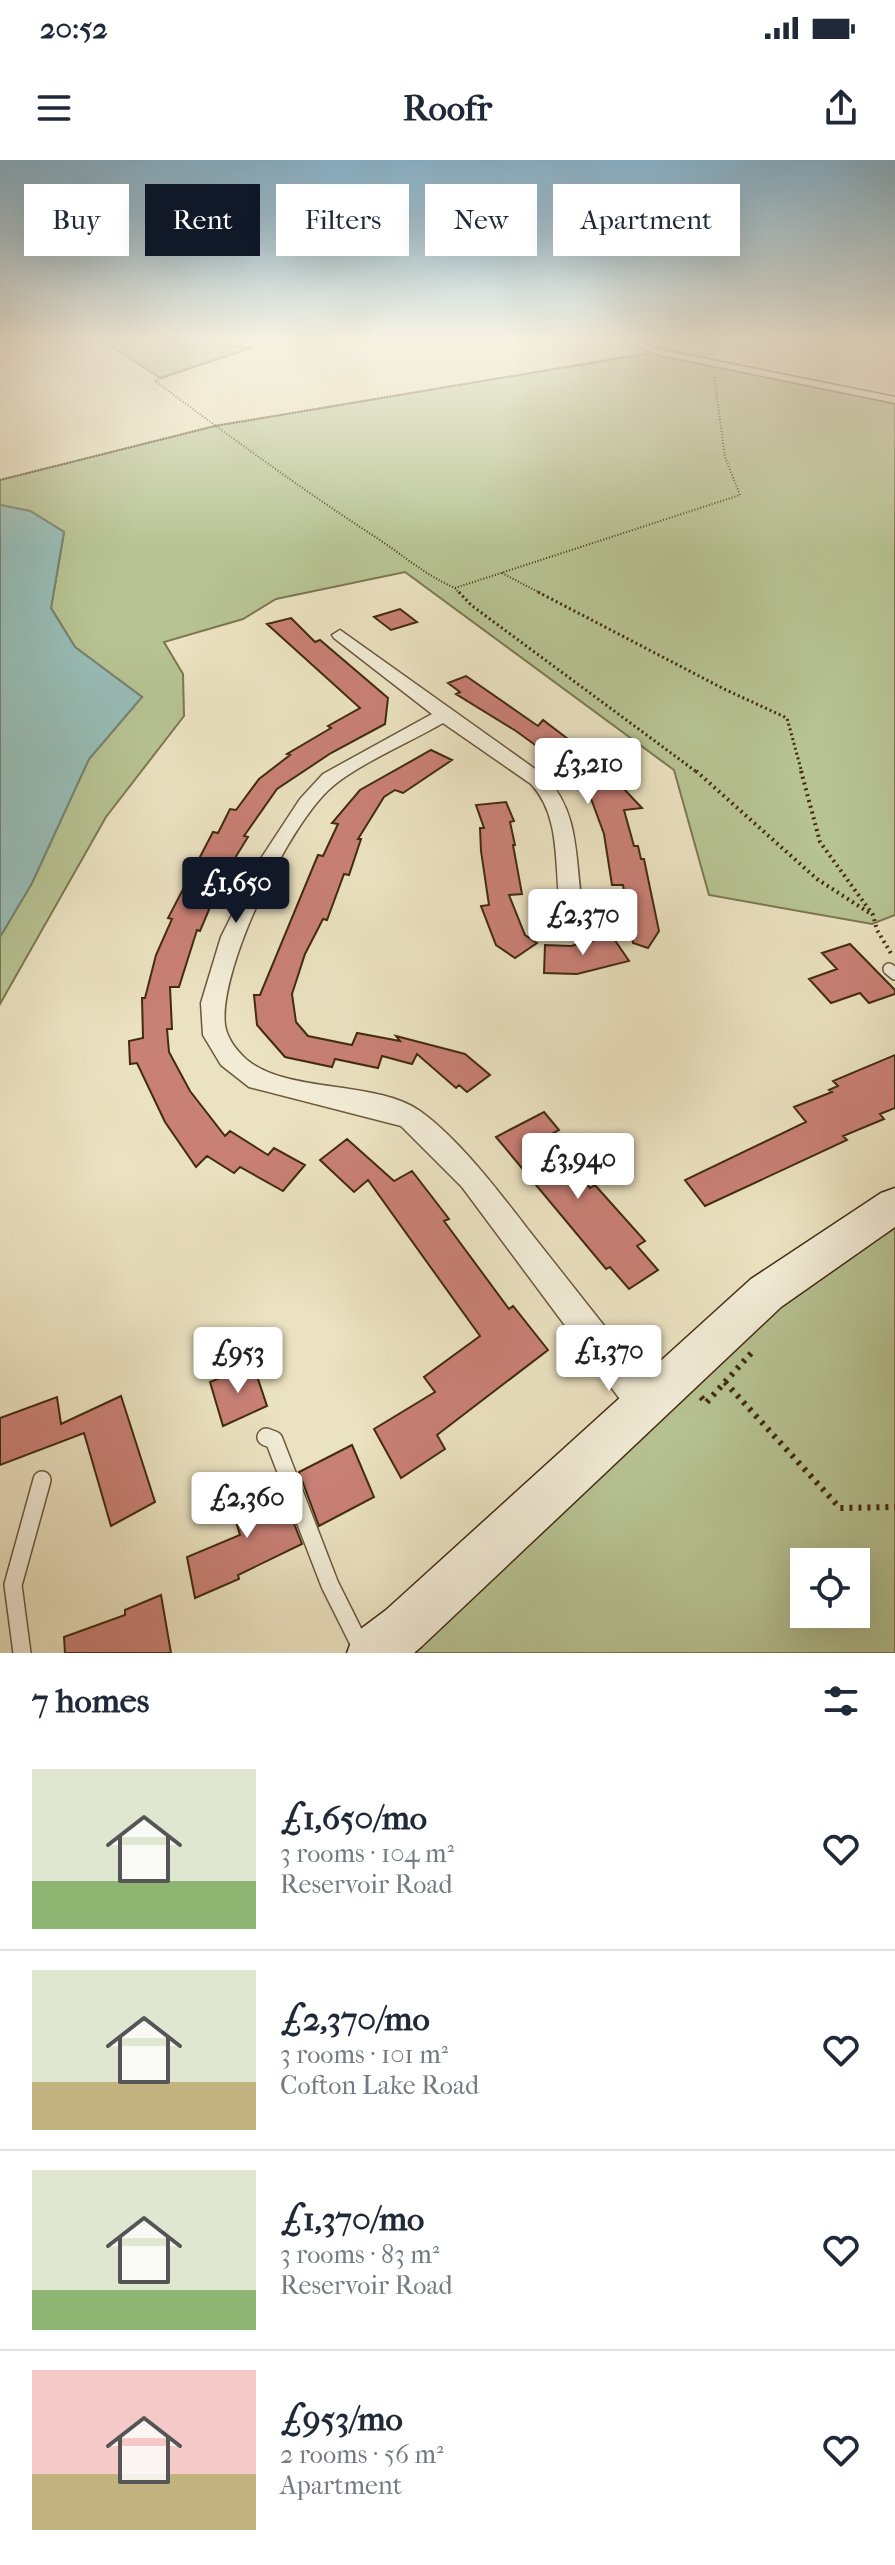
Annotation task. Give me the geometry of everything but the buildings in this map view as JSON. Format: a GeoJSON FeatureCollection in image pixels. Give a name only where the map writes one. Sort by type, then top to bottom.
{"type":"FeatureCollection","features":[{"type":"Feature","properties":{"kind":"main road"},"geometry":{"type":"LineString","coordinates":[[373,1653],[404,1628],[766,1293],[895,1205]]}},
{"type":"Feature","properties":{"kind":"street"},"geometry":{"type":"LineString","coordinates":[[340,635],[444,715],[538,780],[552,795],[560,812],[570,897]]}},
{"type":"Feature","properties":{"kind":"street"},"geometry":{"type":"LineString","coordinates":[[444,715],[324,782],[301,806],[229,947],[215,984],[212,1023],[221,1047],[238,1070],[258,1080],[391,1110],[410,1118],[472,1179],[646,1406]]}},
{"type":"Feature","properties":{"kind":"lane"},"geometry":{"type":"LineString","coordinates":[[266,1437],[274,1440],[330,1585],[364,1653]]}},
{"type":"Feature","properties":{"kind":"lane"},"geometry":{"type":"LineString","coordinates":[[22,1653],[13,1585],[42,1480]]}},
{"type":"Feature","properties":{"kind":"path"},"geometry":{"type":"LineString","coordinates":[[192,409],[429,577],[455,588],[471,605],[698,773],[817,879],[873,915]]}},
{"type":"Feature","properties":{"kind":"path"},"geometry":{"type":"LineString","coordinates":[[0,480],[215,426],[319,409]]}},
{"type":"Feature","properties":{"kind":"path"},"geometry":{"type":"LineString","coordinates":[[455,588],[740,495],[725,457],[718,409]]}},
{"type":"Feature","properties":{"kind":"path"},"geometry":{"type":"LineString","coordinates":[[502,573],[724,689],[787,718],[820,842],[873,915],[893,968]]}},
{"type":"Feature","properties":{"kind":"path"},"geometry":{"type":"LineString","coordinates":[[681,1373],[706,1403],[763,1340]]}},
{"type":"Feature","properties":{"kind":"path"},"geometry":{"type":"LineString","coordinates":[[725,1382],[840,1508],[895,1507]]}},
{"type":"Feature","properties":{"kind":"green space"},"geometry":{"type":"Polygon","coordinates":[[[318,409],[895,409],[895,915],[872,924],[709,895],[674,770],[405,572],[276,599],[243,619],[164,642],[183,674],[184,716],[106,817],[0,1004],[0,937],[32,883],[89,759],[142,697],[75,647],[51,608],[64,532],[30,511],[0,505],[0,480],[215,426],[318,409]]]}},
{"type":"Feature","properties":{"kind":"green space"},"geometry":{"type":"Polygon","coordinates":[[[895,1228],[895,1653],[413,1653],[778,1300],[895,1228]]]}},
{"type":"Feature","properties":{"kind":"water"},"geometry":{"type":"Polygon","coordinates":[[[0,505],[30,511],[64,532],[51,608],[75,647],[142,697],[89,759],[32,883],[0,937],[0,505]]]}}]}
